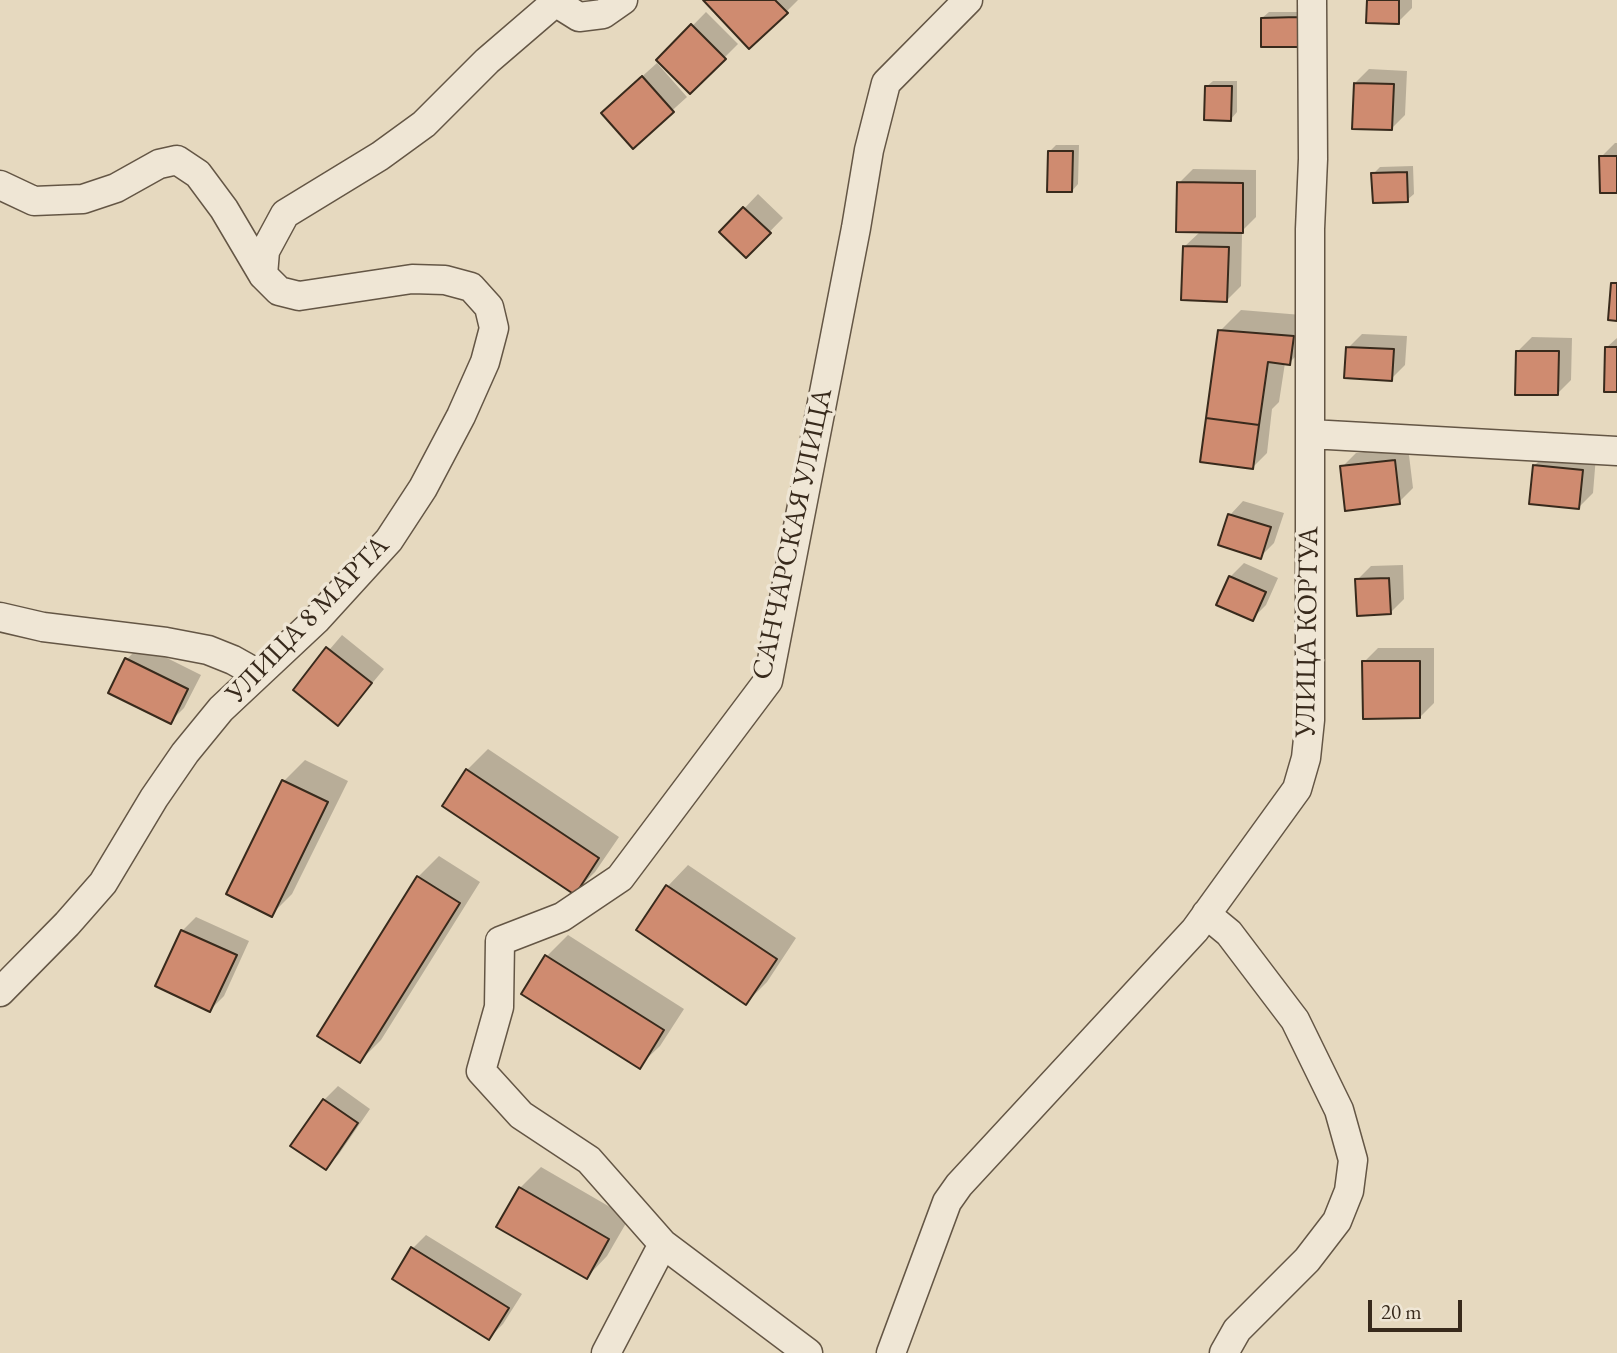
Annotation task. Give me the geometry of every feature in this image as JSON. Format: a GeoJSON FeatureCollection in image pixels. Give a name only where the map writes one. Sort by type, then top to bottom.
{"type":"FeatureCollection","features":[{"type":"Feature","properties":{"kind":"street"},"geometry":{"type":"LineString","coordinates":[[264,275],[265,251],[285,214],[380,156],[424,124],[487,61],[559,0],[563,7],[579,17],[603,14],[623,0]]}},
{"type":"Feature","properties":{"kind":"street","name":"САНЧАРСКАЯ УЛИЦА"},"geometry":{"type":"LineString","coordinates":[[663,1244],[589,1160],[521,1115],[481,1071],[499,1007],[500,941],[562,917],[620,878],[768,681],[869,150],[886,83],[968,0]]}},
{"type":"Feature","properties":{"kind":"street","name":"УЛИЦА КОРТУА"},"geometry":{"type":"LineString","coordinates":[[891,1353],[947,1202],[959,1185],[1195,930],[1297,789],[1306,758],[1310,720],[1312,0]]}},
{"type":"Feature","properties":{"kind":"street"},"geometry":{"type":"LineString","coordinates":[[0,185],[34,201],[82,200],[116,188],[159,164],[177,160],[198,174],[264,275]]}},
{"type":"Feature","properties":{"kind":"street","name":"УЛИЦА 8 МАРТА"},"geometry":{"type":"LineString","coordinates":[[0,992],[103,883],[154,798],[185,753],[221,709],[316,620],[389,540],[423,488],[461,416],[485,362],[494,328],[489,307],[471,287],[445,280],[412,279],[299,296],[279,291],[264,275]]}},
{"type":"Feature","properties":{"kind":"street"},"geometry":{"type":"LineString","coordinates":[[1310,434],[1617,451]]}},
{"type":"Feature","properties":{"kind":"street"},"geometry":{"type":"LineString","coordinates":[[0,617],[43,627],[166,642],[208,650],[258,674]]}},
{"type":"Feature","properties":{"kind":"street"},"geometry":{"type":"LineString","coordinates":[[1206,914],[1229,933],[1295,1020],[1339,1110],[1353,1160],[1349,1191],[1337,1221],[1307,1260],[1237,1330],[1224,1353]]}},
{"type":"Feature","properties":{"kind":"street"},"geometry":{"type":"LineString","coordinates":[[606,1353],[663,1244],[808,1353]]}},
{"type":"Feature","properties":{"kind":"building"},"geometry":{"type":"Polygon","coordinates":[[[703,0],[775,0],[788,13],[749,49],[703,0]]]}},
{"type":"Feature","properties":{"kind":"building"},"geometry":{"type":"Polygon","coordinates":[[[1367,0],[1399,0],[1399,24],[1366,23],[1367,0]]]}},
{"type":"Feature","properties":{"kind":"building"},"geometry":{"type":"Polygon","coordinates":[[[1298,17],[1299,47],[1261,47],[1261,18],[1298,17]]]}},
{"type":"Feature","properties":{"kind":"building"},"geometry":{"type":"Polygon","coordinates":[[[691,24],[726,59],[690,94],[656,60],[691,24]]]}},
{"type":"Feature","properties":{"kind":"building"},"geometry":{"type":"Polygon","coordinates":[[[642,76],[674,112],[633,149],[601,113],[642,76]]]}},
{"type":"Feature","properties":{"kind":"building"},"geometry":{"type":"Polygon","coordinates":[[[1354,83],[1394,84],[1392,130],[1352,129],[1354,83]]]}},
{"type":"Feature","properties":{"kind":"building"},"geometry":{"type":"Polygon","coordinates":[[[1205,86],[1232,86],[1231,121],[1204,120],[1205,86]]]}},
{"type":"Feature","properties":{"kind":"building"},"geometry":{"type":"Polygon","coordinates":[[[1048,151],[1073,151],[1072,192],[1047,192],[1048,151]]]}},
{"type":"Feature","properties":{"kind":"building"},"geometry":{"type":"Polygon","coordinates":[[[1599,156],[1617,156],[1617,193],[1600,193],[1599,156]]]}},
{"type":"Feature","properties":{"kind":"building"},"geometry":{"type":"Polygon","coordinates":[[[1407,172],[1408,202],[1373,203],[1371,173],[1407,172]]]}},
{"type":"Feature","properties":{"kind":"building"},"geometry":{"type":"Polygon","coordinates":[[[1177,182],[1243,183],[1243,233],[1176,232],[1177,182]]]}},
{"type":"Feature","properties":{"kind":"building"},"geometry":{"type":"Polygon","coordinates":[[[743,207],[771,233],[746,258],[719,232],[743,207]]]}},
{"type":"Feature","properties":{"kind":"building"},"geometry":{"type":"Polygon","coordinates":[[[1183,246],[1229,247],[1227,302],[1181,300],[1183,246]]]}},
{"type":"Feature","properties":{"kind":"building"},"geometry":{"type":"Polygon","coordinates":[[[1611,283],[1617,283],[1617,321],[1608,320],[1611,283]]]}},
{"type":"Feature","properties":{"kind":"building"},"geometry":{"type":"Polygon","coordinates":[[[1218,330],[1294,336],[1290,365],[1268,362],[1259,425],[1206,418],[1218,330]]]}},
{"type":"Feature","properties":{"kind":"building"},"geometry":{"type":"Polygon","coordinates":[[[1346,347],[1394,349],[1392,381],[1344,378],[1346,347]]]}},
{"type":"Feature","properties":{"kind":"building"},"geometry":{"type":"Polygon","coordinates":[[[1605,347],[1617,347],[1617,392],[1604,392],[1605,347]]]}},
{"type":"Feature","properties":{"kind":"building"},"geometry":{"type":"Polygon","coordinates":[[[1516,351],[1559,351],[1558,395],[1515,395],[1516,351]]]}},
{"type":"Feature","properties":{"kind":"building"},"geometry":{"type":"Polygon","coordinates":[[[1206,418],[1259,425],[1253,469],[1200,462],[1206,418]]]}},
{"type":"Feature","properties":{"kind":"building"},"geometry":{"type":"Polygon","coordinates":[[[1395,460],[1400,504],[1345,511],[1340,466],[1395,460]]]}},
{"type":"Feature","properties":{"kind":"building"},"geometry":{"type":"Polygon","coordinates":[[[1533,465],[1583,470],[1579,509],[1529,504],[1533,465]]]}},
{"type":"Feature","properties":{"kind":"building"},"geometry":{"type":"Polygon","coordinates":[[[1228,514],[1271,527],[1261,559],[1218,545],[1228,514]]]}},
{"type":"Feature","properties":{"kind":"building"},"geometry":{"type":"Polygon","coordinates":[[[1229,576],[1266,592],[1253,621],[1216,605],[1229,576]]]}},
{"type":"Feature","properties":{"kind":"building"},"geometry":{"type":"Polygon","coordinates":[[[1389,578],[1391,614],[1357,616],[1355,579],[1389,578]]]}},
{"type":"Feature","properties":{"kind":"building"},"geometry":{"type":"Polygon","coordinates":[[[326,647],[372,683],[338,726],[293,690],[326,647]]]}},
{"type":"Feature","properties":{"kind":"building"},"geometry":{"type":"Polygon","coordinates":[[[125,658],[188,689],[171,724],[108,693],[125,658]]]}},
{"type":"Feature","properties":{"kind":"building"},"geometry":{"type":"Polygon","coordinates":[[[1362,661],[1420,661],[1420,718],[1363,719],[1362,661]]]}},
{"type":"Feature","properties":{"kind":"building"},"geometry":{"type":"Polygon","coordinates":[[[466,769],[599,858],[575,895],[442,806],[466,769]]]}},
{"type":"Feature","properties":{"kind":"building"},"geometry":{"type":"Polygon","coordinates":[[[282,780],[328,802],[272,917],[226,894],[282,780]]]}},
{"type":"Feature","properties":{"kind":"building"},"geometry":{"type":"Polygon","coordinates":[[[417,876],[460,903],[360,1063],[317,1036],[417,876]]]}},
{"type":"Feature","properties":{"kind":"building"},"geometry":{"type":"Polygon","coordinates":[[[666,885],[777,959],[746,1005],[636,930],[666,885]]]}},
{"type":"Feature","properties":{"kind":"building"},"geometry":{"type":"Polygon","coordinates":[[[181,930],[237,955],[210,1012],[155,986],[181,930]]]}},
{"type":"Feature","properties":{"kind":"building"},"geometry":{"type":"Polygon","coordinates":[[[545,955],[664,1030],[640,1069],[521,994],[545,955]]]}},
{"type":"Feature","properties":{"kind":"building"},"geometry":{"type":"Polygon","coordinates":[[[323,1099],[358,1123],[326,1170],[290,1146],[323,1099]]]}},
{"type":"Feature","properties":{"kind":"building"},"geometry":{"type":"Polygon","coordinates":[[[519,1187],[609,1239],[587,1279],[496,1227],[519,1187]]]}},
{"type":"Feature","properties":{"kind":"building"},"geometry":{"type":"Polygon","coordinates":[[[411,1247],[509,1308],[489,1340],[392,1279],[411,1247]]]}}]}
